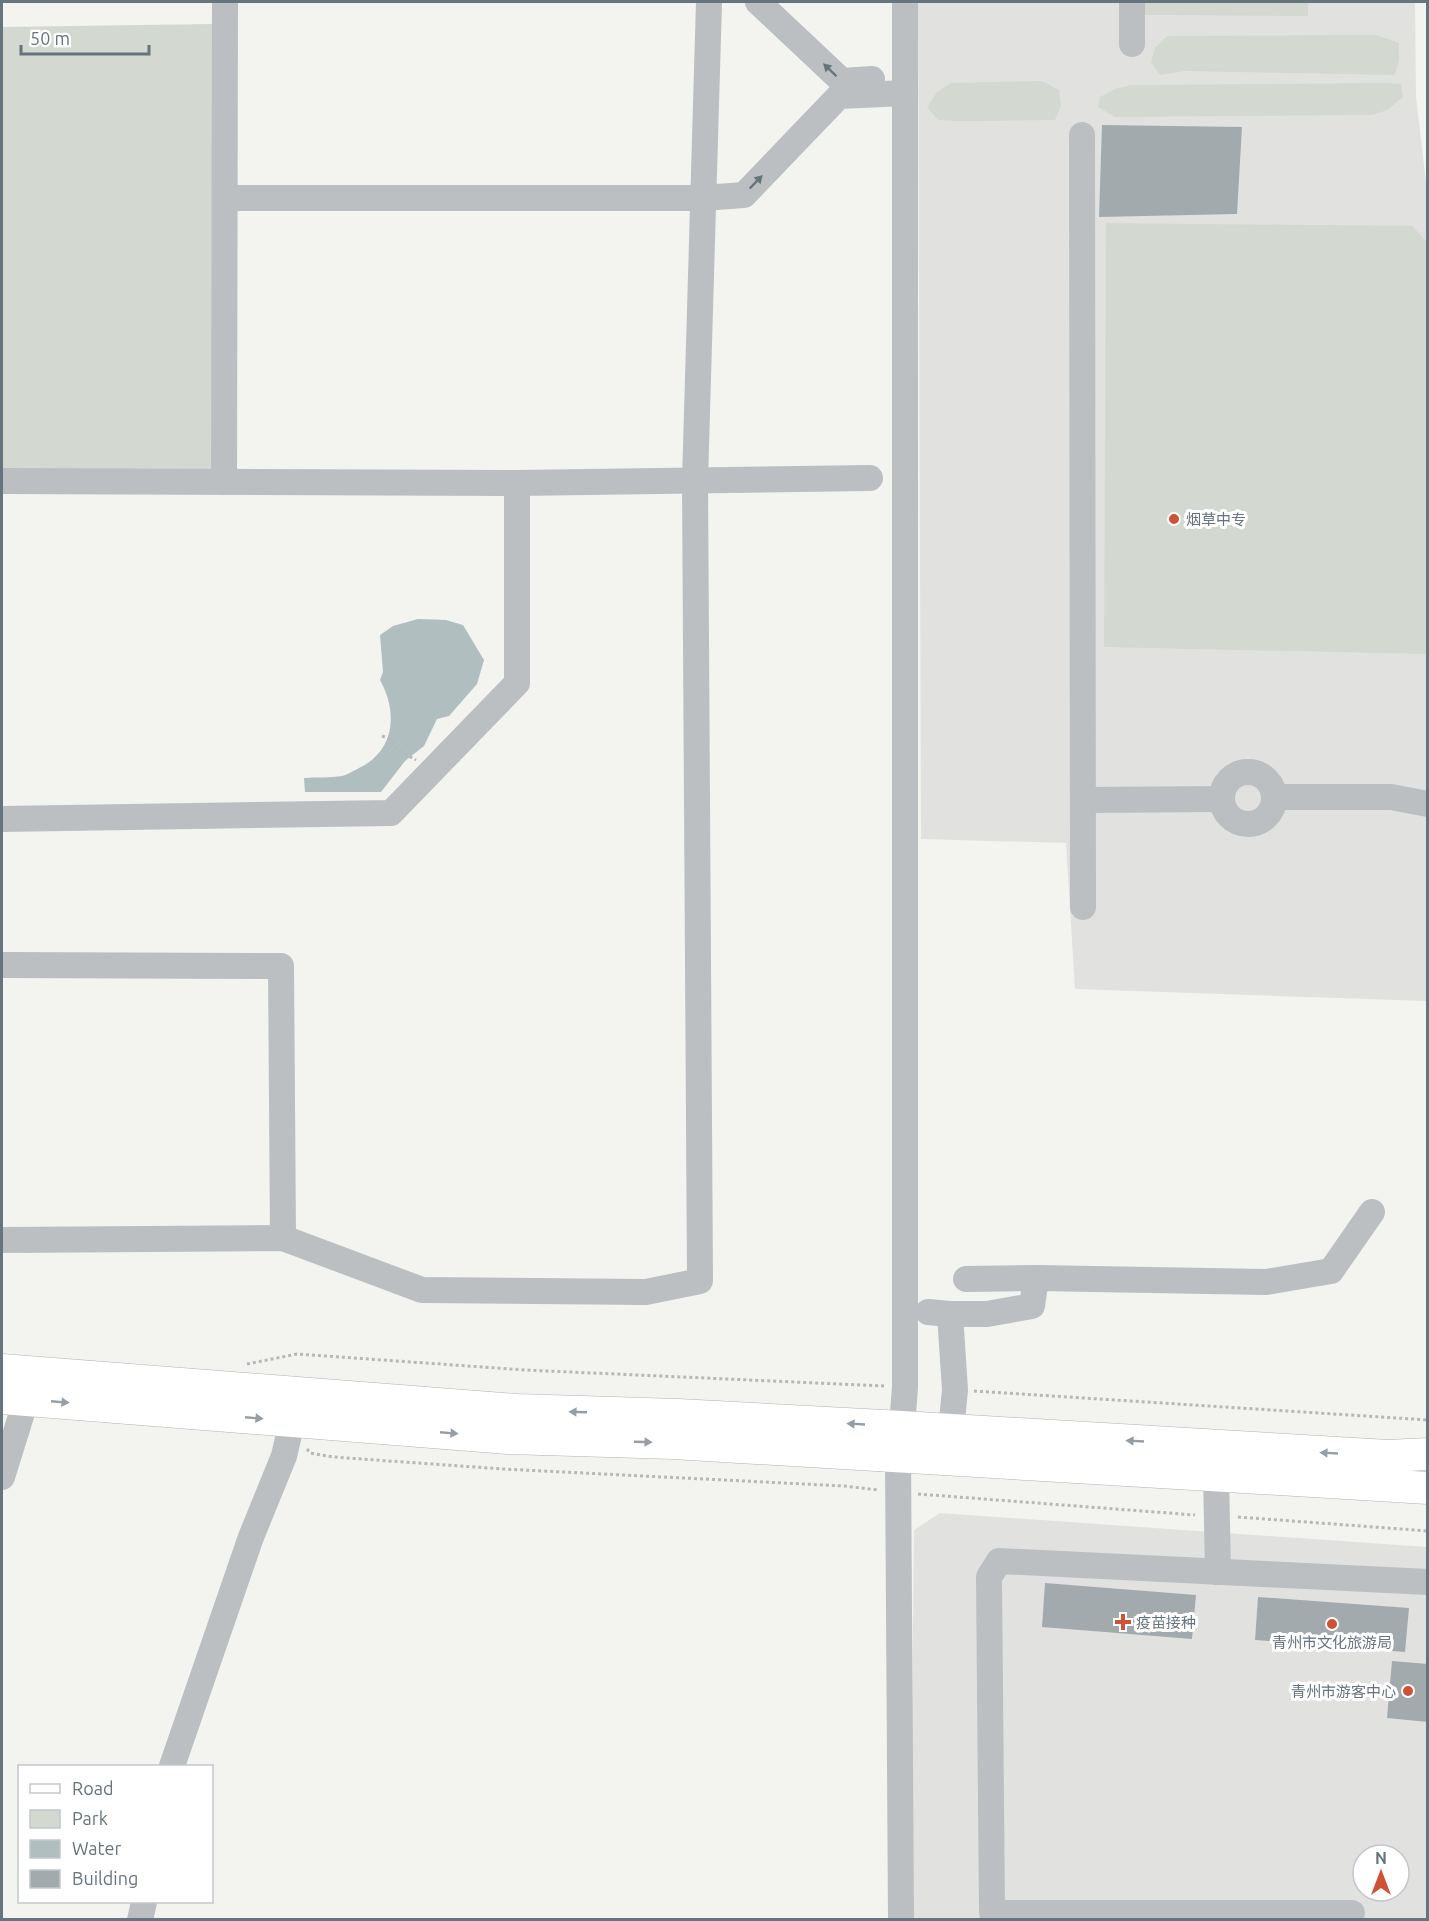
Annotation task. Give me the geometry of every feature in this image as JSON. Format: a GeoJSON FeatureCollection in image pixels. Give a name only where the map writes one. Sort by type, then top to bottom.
{"type":"FeatureCollection","features":[{"type":"Feature","properties":{"kind":"main road"},"geometry":{"type":"LineString","coordinates":[[2,1370],[517,1410],[678,1415],[1216,1475],[1428,1488]]}},
{"type":"Feature","properties":{"kind":"main road"},"geometry":{"type":"LineString","coordinates":[[14,1399],[508,1438],[673,1443],[900,1441],[951,1430],[1388,1456],[1428,1455]]}},
{"type":"Feature","properties":{"kind":"street"},"geometry":{"type":"LineString","coordinates":[[224,482],[225,2]]}},
{"type":"Feature","properties":{"kind":"street"},"geometry":{"type":"LineString","coordinates":[[2,1240],[283,1238],[422,1290],[646,1292],[700,1281],[695,481],[709,2]]}},
{"type":"Feature","properties":{"kind":"street"},"geometry":{"type":"LineString","coordinates":[[758,2],[842,81],[905,85]]}},
{"type":"Feature","properties":{"kind":"street"},"geometry":{"type":"LineString","coordinates":[[901,1920],[897,1492],[905,1387],[905,2]]}},
{"type":"Feature","properties":{"kind":"street"},"geometry":{"type":"LineString","coordinates":[[1132,2],[1132,44]]}},
{"type":"Feature","properties":{"kind":"street"},"geometry":{"type":"LineString","coordinates":[[225,198],[703,198],[744,195],[839,96],[905,85]]}},
{"type":"Feature","properties":{"kind":"street"},"geometry":{"type":"LineString","coordinates":[[1082,135],[1083,907]]}},
{"type":"Feature","properties":{"kind":"street"},"geometry":{"type":"LineString","coordinates":[[2,481],[517,483],[870,478]]}},
{"type":"Feature","properties":{"kind":"street"},"geometry":{"type":"LineString","coordinates":[[2,819],[391,813],[517,683],[517,483]]}},
{"type":"Feature","properties":{"kind":"street"},"geometry":{"type":"LineString","coordinates":[[1245,771],[1262,775],[1269,781],[1275,797],[1270,813],[1263,820],[1246,824],[1230,818],[1224,810],[1222,799],[1225,785],[1230,778],[1245,771]]}},
{"type":"Feature","properties":{"kind":"street"},"geometry":{"type":"LineString","coordinates":[[1275,797],[1391,796],[1428,804]]}},
{"type":"Feature","properties":{"kind":"street"},"geometry":{"type":"LineString","coordinates":[[1083,800],[1222,799]]}},
{"type":"Feature","properties":{"kind":"street"},"geometry":{"type":"LineString","coordinates":[[2,965],[282,966],[283,1238]]}},
{"type":"Feature","properties":{"kind":"street"},"geometry":{"type":"LineString","coordinates":[[966,1279],[1266,1282],[1331,1271],[1372,1212]]}},
{"type":"Feature","properties":{"kind":"street"},"geometry":{"type":"LineString","coordinates":[[951,1430],[955,1390],[939,1313],[987,1314],[1032,1306],[1036,1278]]}},
{"type":"Feature","properties":{"kind":"street"},"geometry":{"type":"LineString","coordinates":[[2,1477],[14,1399]]}},
{"type":"Feature","properties":{"kind":"street"},"geometry":{"type":"LineString","coordinates":[[173,1765],[251,1537],[284,1456],[291,1421]]}},
{"type":"Feature","properties":{"kind":"street"},"geometry":{"type":"LineString","coordinates":[[1216,1475],[1218,1572]]}},
{"type":"Feature","properties":{"kind":"street"},"geometry":{"type":"LineString","coordinates":[[1352,1913],[992,1913],[989,1577],[999,1562],[1428,1582]]}},
{"type":"Feature","properties":{"kind":"street"},"geometry":{"type":"LineString","coordinates":[[140,1920],[144,1903]]}},
{"type":"Feature","properties":{"kind":"path"},"geometry":{"type":"LineString","coordinates":[[382,736],[393,740],[398,750],[433,770]]}},
{"type":"Feature","properties":{"kind":"path"},"geometry":{"type":"LineString","coordinates":[[242,1365],[297,1354],[525,1370],[905,1387]]}},
{"type":"Feature","properties":{"kind":"path"},"geometry":{"type":"LineString","coordinates":[[955,1390],[1428,1420]]}},
{"type":"Feature","properties":{"kind":"path"},"geometry":{"type":"LineString","coordinates":[[291,1421],[309,1453],[333,1457],[503,1469],[844,1486],[897,1492],[1428,1531]]}},
{"type":"Feature","properties":{"kind":"shaded area","name":"烟草中专"},"geometry":{"type":"Polygon","coordinates":[[[918,2],[1415,2],[1416,97],[1428,199],[1427,1001],[1075,989],[1066,843],[921,839],[918,2]]]}},
{"type":"Feature","properties":{"kind":"shaded area"},"geometry":{"type":"Polygon","coordinates":[[[940,1513],[1427,1547],[1427,1919],[910,1920],[914,1530],[940,1513]]]}},
{"type":"Feature","properties":{"kind":"green space"},"geometry":{"type":"Polygon","coordinates":[[[1143,2],[1308,2],[1308,16],[1143,15],[1143,2]]]}},
{"type":"Feature","properties":{"kind":"green space"},"geometry":{"type":"Polygon","coordinates":[[[212,24],[216,471],[2,469],[2,27],[212,24]]]}},
{"type":"Feature","properties":{"kind":"green space"},"geometry":{"type":"Polygon","coordinates":[[[1376,35],[1399,43],[1399,59],[1395,75],[1185,71],[1160,75],[1151,62],[1155,48],[1167,36],[1376,35]]]}},
{"type":"Feature","properties":{"kind":"green space"},"geometry":{"type":"Polygon","coordinates":[[[1042,81],[1059,90],[1061,106],[1055,120],[938,120],[927,107],[937,92],[951,83],[1042,81]]]}},
{"type":"Feature","properties":{"kind":"green space"},"geometry":{"type":"Polygon","coordinates":[[[1401,84],[1403,97],[1387,110],[1373,115],[1115,117],[1098,107],[1100,97],[1115,89],[1130,85],[1401,84]]]}},
{"type":"Feature","properties":{"kind":"green space"},"geometry":{"type":"Polygon","coordinates":[[[1106,223],[1412,226],[1427,242],[1427,654],[1104,647],[1106,223]]]}},
{"type":"Feature","properties":{"kind":"water"},"geometry":{"type":"Polygon","coordinates":[[[418,619],[446,620],[463,625],[484,660],[477,684],[449,716],[437,719],[424,746],[405,761],[381,792],[305,792],[304,778],[344,775],[371,761],[380,752],[390,730],[391,717],[386,692],[380,680],[383,672],[380,635],[393,626],[418,619]]]}},
{"type":"Feature","properties":{"kind":"building"},"geometry":{"type":"Polygon","coordinates":[[[1102,125],[1242,127],[1237,214],[1099,217],[1102,125]]]}},
{"type":"Feature","properties":{"kind":"building"},"geometry":{"type":"Polygon","coordinates":[[[1045,1583],[1196,1595],[1192,1639],[1042,1627],[1045,1583]]]}},
{"type":"Feature","properties":{"kind":"building","name":"青州市文化旅游局"},"geometry":{"type":"Polygon","coordinates":[[[1258,1597],[1409,1608],[1405,1652],[1255,1640],[1258,1597]]]}},
{"type":"Feature","properties":{"kind":"building","name":"青州市游客中心"},"geometry":{"type":"Polygon","coordinates":[[[1392,1661],[1428,1664],[1428,1722],[1387,1718],[1392,1661]]]}},
{"type":"Feature","properties":{"kind":"place","name":"烟草中专"},"geometry":{"type":"Point","coordinates":[1174,519]}},
{"type":"Feature","properties":{"kind":"place","name":"疫苗接种"},"geometry":{"type":"Point","coordinates":[1123,1622]}},
{"type":"Feature","properties":{"kind":"place","name":"青州市文化旅游局"},"geometry":{"type":"Point","coordinates":[1332,1624]}},
{"type":"Feature","properties":{"kind":"place","name":"青州市游客中心"},"geometry":{"type":"Point","coordinates":[1408,1691]}}]}
